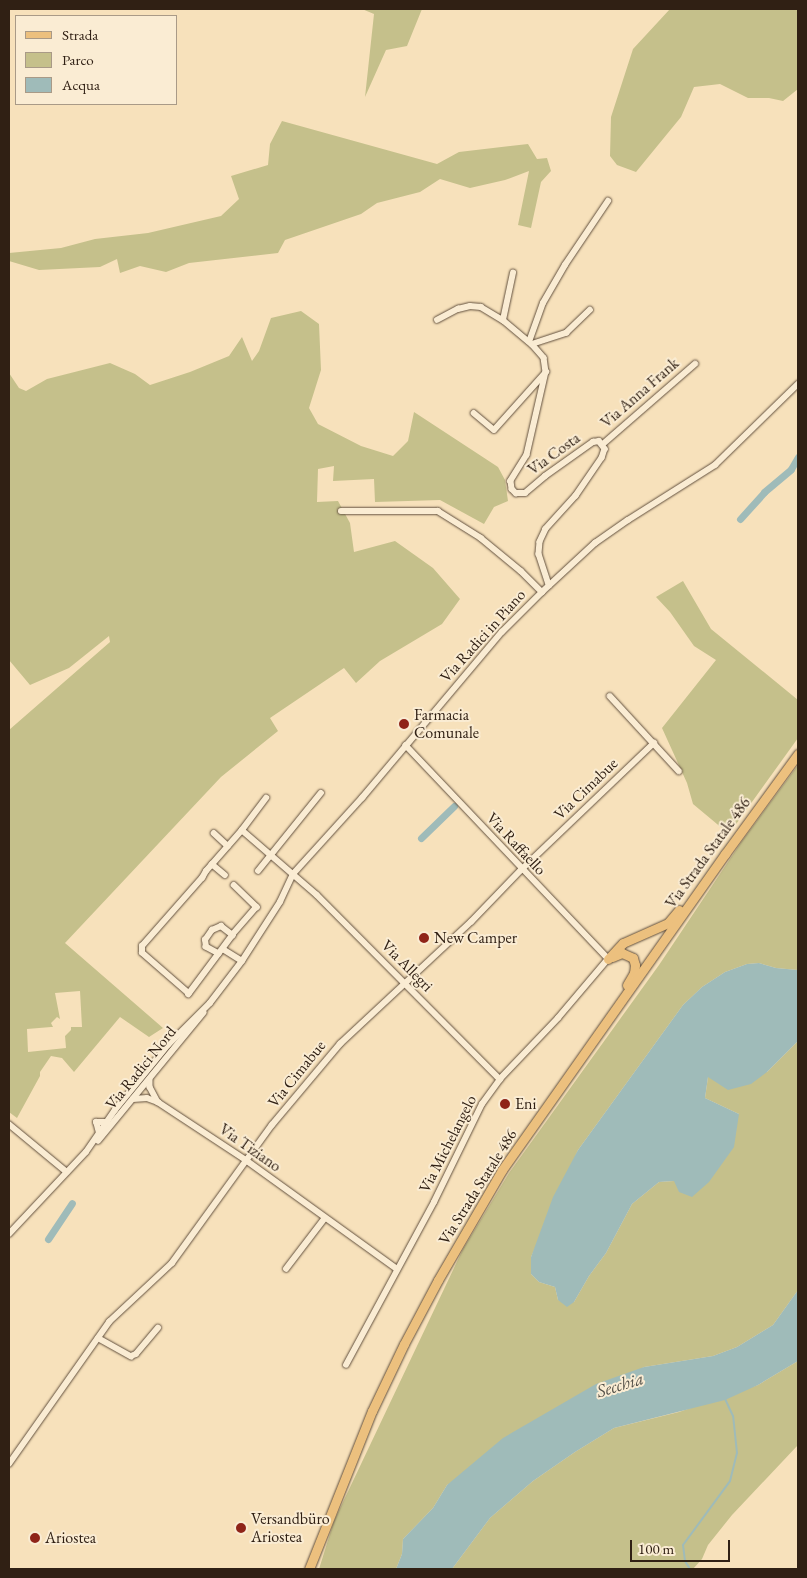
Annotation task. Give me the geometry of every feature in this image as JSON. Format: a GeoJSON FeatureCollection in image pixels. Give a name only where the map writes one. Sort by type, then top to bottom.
{"type":"FeatureCollection","features":[{"type":"Feature","properties":{"kind":"main road","name":"Via Strada Statale 486"},"geometry":{"type":"LineString","coordinates":[[309,1569],[372,1411],[438,1280],[502,1170],[704,883],[798,754]]}},
{"type":"Feature","properties":{"kind":"main road"},"geometry":{"type":"LineString","coordinates":[[608,959],[623,942],[668,923],[691,893],[704,883]]}},
{"type":"Feature","properties":{"kind":"main road"},"geometry":{"type":"LineString","coordinates":[[603,1027],[631,980],[635,965],[633,958],[628,954],[622,953],[608,959]]}},
{"type":"Feature","properties":{"kind":"street"},"geometry":{"type":"LineString","coordinates":[[531,343],[543,303],[565,264],[608,201]]}},
{"type":"Feature","properties":{"kind":"street"},"geometry":{"type":"LineString","coordinates":[[503,320],[513,273]]}},
{"type":"Feature","properties":{"kind":"street"},"geometry":{"type":"LineString","coordinates":[[436,320],[458,309],[470,306],[481,307],[503,320],[531,343],[544,358],[546,372],[494,430],[474,413]]}},
{"type":"Feature","properties":{"kind":"street"},"geometry":{"type":"LineString","coordinates":[[531,343],[566,333],[590,310]]}},
{"type":"Feature","properties":{"kind":"street","name":"Via Anna Frank"},"geometry":{"type":"LineString","coordinates":[[603,444],[695,364]]}},
{"type":"Feature","properties":{"kind":"street","name":"Via Costa"},"geometry":{"type":"LineString","coordinates":[[546,372],[527,455],[511,481],[512,489],[516,493],[524,493],[593,442],[603,444],[605,449],[602,458],[576,496],[546,529],[540,542],[539,554],[549,584]]}},
{"type":"Feature","properties":{"kind":"street","name":"Via Radici in Piano"},"geometry":{"type":"LineString","coordinates":[[136,1085],[178,1034],[205,1009],[242,961],[280,902],[293,874],[406,746],[502,632],[549,584],[595,544],[628,520],[715,464],[798,384]]}},
{"type":"Feature","properties":{"kind":"street"},"geometry":{"type":"LineString","coordinates":[[341,511],[438,511],[481,538],[521,571],[542,592]]}},
{"type":"Feature","properties":{"kind":"street"},"geometry":{"type":"LineString","coordinates":[[610,696],[679,771]]}},
{"type":"Feature","properties":{"kind":"street","name":"Via Cimabue"},"geometry":{"type":"LineString","coordinates":[[9,1464],[109,1322],[172,1263],[246,1160],[340,1044],[404,982],[471,922],[521,870],[654,743]]}},
{"type":"Feature","properties":{"kind":"street","name":"Via Raffaello"},"geometry":{"type":"LineString","coordinates":[[406,746],[521,870],[608,959]]}},
{"type":"Feature","properties":{"kind":"street"},"geometry":{"type":"LineString","coordinates":[[258,872],[321,793]]}},
{"type":"Feature","properties":{"kind":"street"},"geometry":{"type":"LineString","coordinates":[[234,885],[257,907],[232,935],[189,994],[141,950],[142,946],[202,878],[266,798]]}},
{"type":"Feature","properties":{"kind":"street","name":"Via Allegri"},"geometry":{"type":"LineString","coordinates":[[242,830],[293,874],[500,1079]]}},
{"type":"Feature","properties":{"kind":"street"},"geometry":{"type":"LineString","coordinates":[[214,833],[228,846]]}},
{"type":"Feature","properties":{"kind":"street"},"geometry":{"type":"LineString","coordinates":[[212,864],[225,875]]}},
{"type":"Feature","properties":{"kind":"street"},"geometry":{"type":"LineString","coordinates":[[232,935],[221,926],[212,930],[205,940],[206,947],[221,951],[242,961]]}},
{"type":"Feature","properties":{"kind":"street","name":"Via Michelangelo"},"geometry":{"type":"LineString","coordinates":[[346,1364],[434,1202],[482,1104],[500,1079],[558,1018],[608,959]]}},
{"type":"Feature","properties":{"kind":"street","name":"Via Radici Nord"},"geometry":{"type":"LineString","coordinates":[[9,1234],[95,1142],[99,1140],[205,1009]]}},
{"type":"Feature","properties":{"kind":"street"},"geometry":{"type":"LineString","coordinates":[[151,1077],[150,1088],[158,1102]]}},
{"type":"Feature","properties":{"kind":"street","name":"Via Radici Nord"},"geometry":{"type":"LineString","coordinates":[[95,1142],[106,1122],[136,1085]]}},
{"type":"Feature","properties":{"kind":"street"},"geometry":{"type":"LineString","coordinates":[[133,1099],[147,1098],[158,1102]]}},
{"type":"Feature","properties":{"kind":"street","name":"Via Tiziano"},"geometry":{"type":"LineString","coordinates":[[158,1102],[246,1160],[397,1269]]}},
{"type":"Feature","properties":{"kind":"street"},"geometry":{"type":"LineString","coordinates":[[99,1133],[96,1122],[116,1119]]}},
{"type":"Feature","properties":{"kind":"street"},"geometry":{"type":"LineString","coordinates":[[9,1124],[67,1172]]}},
{"type":"Feature","properties":{"kind":"street"},"geometry":{"type":"LineString","coordinates":[[286,1269],[325,1218]]}},
{"type":"Feature","properties":{"kind":"street"},"geometry":{"type":"LineString","coordinates":[[98,1338],[131,1356],[136,1354],[158,1328]]}},
{"type":"Feature","properties":{"kind":"green space"},"geometry":{"type":"Polygon","coordinates":[[[362,9],[422,9],[407,46],[386,50],[365,97],[374,14],[362,9]]]}},
{"type":"Feature","properties":{"kind":"green space"},"geometry":{"type":"Polygon","coordinates":[[[670,9],[798,9],[798,89],[783,101],[769,98],[748,98],[720,84],[694,87],[681,117],[636,172],[617,165],[610,156],[611,117],[633,49],[670,9]]]}},
{"type":"Feature","properties":{"kind":"green space"},"geometry":{"type":"Polygon","coordinates":[[[282,121],[437,164],[459,152],[528,144],[537,159],[547,158],[551,171],[541,182],[531,228],[518,225],[529,171],[505,180],[470,188],[440,179],[420,192],[377,203],[361,214],[285,240],[278,253],[189,263],[166,272],[140,266],[120,273],[117,259],[100,267],[39,270],[9,261],[9,253],[61,248],[95,239],[148,233],[221,216],[239,199],[231,176],[268,165],[270,144],[282,121]]]}},
{"type":"Feature","properties":{"kind":"green space"},"geometry":{"type":"Polygon","coordinates":[[[301,311],[319,324],[321,370],[309,408],[318,424],[361,446],[393,456],[408,441],[414,412],[498,467],[505,480],[508,501],[494,507],[484,524],[440,500],[375,502],[374,479],[333,481],[334,466],[318,469],[317,502],[338,501],[350,523],[354,552],[395,541],[433,568],[460,599],[442,624],[380,661],[356,683],[344,668],[270,718],[278,731],[221,777],[65,943],[163,1028],[149,1037],[120,1017],[74,1072],[62,1058],[51,1056],[40,1072],[40,1076],[17,1118],[9,1112],[9,730],[110,642],[109,636],[69,668],[30,685],[9,660],[9,373],[19,388],[26,391],[47,379],[110,363],[135,374],[150,385],[190,372],[229,356],[242,337],[252,361],[259,351],[271,318],[301,311]],[[80,991],[55,993],[60,1019],[57,1017],[51,1023],[53,1027],[27,1029],[28,1052],[66,1048],[65,1036],[71,1030],[71,1027],[82,1027],[80,991]]]}},
{"type":"Feature","properties":{"kind":"green space"},"geometry":{"type":"Polygon","coordinates":[[[683,581],[711,629],[798,700],[798,738],[729,834],[693,804],[687,783],[662,728],[716,660],[694,646],[670,612],[656,597],[683,581]]]}},
{"type":"Feature","properties":{"kind":"green space"},"geometry":{"type":"Polygon","coordinates":[[[798,765],[798,970],[776,968],[759,963],[747,964],[725,972],[702,987],[683,1005],[578,1150],[531,1257],[531,1274],[539,1282],[555,1287],[558,1300],[574,1302],[589,1276],[606,1253],[632,1204],[659,1182],[674,1181],[739,1114],[705,1098],[708,1077],[767,1072],[798,1041],[798,1290],[773,1325],[737,1347],[713,1356],[644,1367],[447,1485],[433,1508],[403,1539],[402,1554],[396,1569],[319,1569],[334,1521],[463,1249],[509,1173],[659,965],[742,841],[798,765]]]}},
{"type":"Feature","properties":{"kind":"green space"},"geometry":{"type":"Polygon","coordinates":[[[798,1361],[798,1445],[732,1515],[708,1545],[702,1559],[693,1569],[452,1569],[490,1518],[533,1481],[614,1428],[679,1412],[758,1385],[798,1361]]]}},
{"type":"Feature","properties":{"kind":"water"},"geometry":{"type":"Polygon","coordinates":[[[759,963],[776,968],[798,970],[798,1041],[767,1072],[751,1084],[728,1090],[708,1077],[705,1098],[739,1114],[734,1147],[709,1182],[692,1197],[679,1192],[674,1181],[659,1182],[632,1204],[606,1253],[589,1276],[574,1302],[567,1307],[558,1300],[555,1287],[539,1282],[531,1274],[531,1257],[553,1197],[578,1150],[683,1005],[702,987],[725,972],[747,964],[759,963]]]}},
{"type":"Feature","properties":{"kind":"water","name":"Secchia"},"geometry":{"type":"Polygon","coordinates":[[[798,1290],[798,1361],[758,1385],[725,1400],[614,1428],[533,1481],[490,1518],[452,1569],[396,1569],[402,1554],[403,1539],[433,1508],[447,1485],[503,1438],[596,1384],[644,1367],[713,1356],[737,1347],[773,1325],[798,1290]]]}},
{"type":"Feature","properties":{"kind":"waterway"},"geometry":{"type":"LineString","coordinates":[[740,519],[764,492],[791,469],[798,457]]}},
{"type":"Feature","properties":{"kind":"waterway"},"geometry":{"type":"LineString","coordinates":[[421,838],[454,806]]}},
{"type":"Feature","properties":{"kind":"waterway"},"geometry":{"type":"LineString","coordinates":[[48,1239],[72,1203]]}},
{"type":"Feature","properties":{"kind":"waterway"},"geometry":{"type":"LineString","coordinates":[[690,1569],[685,1561],[683,1545],[730,1481],[737,1453],[733,1416],[725,1399]]}},
{"type":"Feature","properties":{"kind":"place","name":"Farmacia Comunale"},"geometry":{"type":"Point","coordinates":[404,724]}},
{"type":"Feature","properties":{"kind":"place","name":"New Camper"},"geometry":{"type":"Point","coordinates":[424,938]}},
{"type":"Feature","properties":{"kind":"place","name":"Eni"},"geometry":{"type":"Point","coordinates":[505,1104]}},
{"type":"Feature","properties":{"kind":"place","name":"Versandbüro Ariostea"},"geometry":{"type":"Point","coordinates":[241,1528]}},
{"type":"Feature","properties":{"kind":"place","name":"Ariostea"},"geometry":{"type":"Point","coordinates":[35,1538]}}]}
